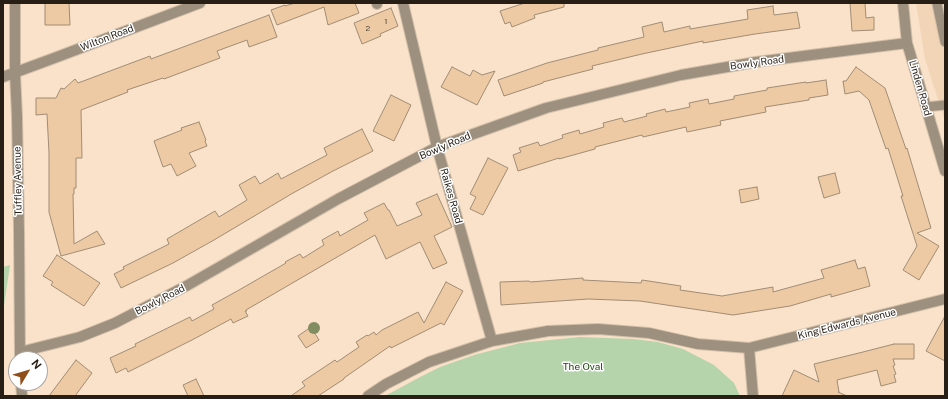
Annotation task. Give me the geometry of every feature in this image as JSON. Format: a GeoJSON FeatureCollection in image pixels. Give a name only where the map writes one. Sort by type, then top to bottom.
{"type":"FeatureCollection","features":[{"type":"Feature","properties":{"kind":"street","name":"Tuffley Avenue"},"geometry":{"type":"LineString","coordinates":[[15,3],[20,351]]}},
{"type":"Feature","properties":{"kind":"street","name":"Wilton Road"},"geometry":{"type":"LineString","coordinates":[[3,77],[200,3]]}},
{"type":"Feature","properties":{"kind":"street","name":"Raikes Road"},"geometry":{"type":"LineString","coordinates":[[403,3],[437,147],[492,341]]}},
{"type":"Feature","properties":{"kind":"street","name":"Linden Road"},"geometry":{"type":"LineString","coordinates":[[903,3],[907,43],[945,171]]}},
{"type":"Feature","properties":{"kind":"street","name":"Bowly Road"},"geometry":{"type":"LineString","coordinates":[[33,351],[80,337],[115,323],[188,285],[338,199],[437,147],[546,108],[681,75],[756,62],[907,43]]}},
{"type":"Feature","properties":{"kind":"street","name":"King Edwards Avenue"},"geometry":{"type":"LineString","coordinates":[[749,348],[945,299]]}},
{"type":"Feature","properties":{"kind":"street"},"geometry":{"type":"LineString","coordinates":[[368,396],[386,384],[429,362],[492,341],[548,331],[598,329],[649,333],[698,344],[749,348],[753,396]]}},
{"type":"Feature","properties":{"kind":"lane"},"geometry":{"type":"LineString","coordinates":[[938,3],[945,42]]}},
{"type":"Feature","properties":{"kind":"lane"},"geometry":{"type":"LineString","coordinates":[[926,107],[945,104]]}},
{"type":"Feature","properties":{"kind":"shaded area"},"geometry":{"type":"Polygon","coordinates":[[[916,3],[945,3],[945,121],[925,59],[916,3]]]}},
{"type":"Feature","properties":{"kind":"green space"},"geometry":{"type":"Polygon","coordinates":[[[10,265],[3,312],[3,267],[10,265]]]}},
{"type":"Feature","properties":{"kind":"green space","name":"The Oval"},"geometry":{"type":"Polygon","coordinates":[[[580,337],[634,339],[658,342],[683,349],[714,365],[734,383],[740,396],[385,396],[440,367],[474,355],[520,343],[580,337]]]}},
{"type":"Feature","properties":{"kind":"building"},"geometry":{"type":"Polygon","coordinates":[[[45,3],[69,3],[70,25],[45,25],[45,3]]]}},
{"type":"Feature","properties":{"kind":"building"},"geometry":{"type":"Polygon","coordinates":[[[295,3],[355,3],[359,13],[328,25],[324,7],[277,25],[271,10],[295,3]]]}},
{"type":"Feature","properties":{"kind":"building"},"geometry":{"type":"Polygon","coordinates":[[[525,3],[564,3],[564,7],[534,15],[535,18],[512,27],[510,22],[505,24],[500,11],[525,3]]]}},
{"type":"Feature","properties":{"kind":"building"},"geometry":{"type":"Polygon","coordinates":[[[850,3],[865,3],[866,18],[874,17],[874,30],[852,31],[850,3]]]}},
{"type":"Feature","properties":{"kind":"building"},"geometry":{"type":"Polygon","coordinates":[[[773,6],[774,15],[797,12],[800,28],[703,43],[703,41],[642,54],[592,66],[593,69],[543,82],[504,96],[498,80],[547,63],[598,50],[598,48],[644,37],[642,27],[662,22],[664,32],[690,26],[690,29],[748,19],[747,10],[773,6]]]}},
{"type":"Feature","properties":{"kind":"building"},"geometry":{"type":"Polygon","coordinates":[[[391,8],[398,26],[380,34],[381,36],[362,44],[354,23],[391,8]]]}},
{"type":"Feature","properties":{"kind":"building"},"geometry":{"type":"Polygon","coordinates":[[[269,15],[277,37],[249,47],[247,40],[217,51],[220,58],[164,79],[163,78],[127,90],[128,92],[81,110],[82,158],[76,158],[76,188],[74,188],[73,194],[74,244],[97,231],[105,244],[61,256],[49,212],[49,153],[47,114],[36,115],[36,98],[56,98],[61,88],[64,89],[75,79],[78,83],[150,56],[151,59],[269,15]]]}},
{"type":"Feature","properties":{"kind":"building"},"geometry":{"type":"Polygon","coordinates":[[[452,67],[470,76],[473,70],[482,75],[495,71],[477,105],[441,87],[452,67]]]}},
{"type":"Feature","properties":{"kind":"building"},"geometry":{"type":"Polygon","coordinates":[[[856,67],[885,88],[906,149],[907,148],[931,228],[917,233],[939,246],[919,280],[903,270],[917,246],[888,148],[886,149],[869,100],[859,91],[845,94],[843,81],[846,81],[856,67]]]}},
{"type":"Feature","properties":{"kind":"building"},"geometry":{"type":"Polygon","coordinates":[[[826,80],[828,95],[809,98],[809,100],[765,107],[766,112],[720,121],[721,125],[687,132],[686,127],[643,137],[642,135],[595,147],[595,149],[559,158],[518,171],[513,155],[521,152],[519,148],[538,142],[540,146],[563,138],[562,135],[579,130],[580,134],[604,127],[603,123],[622,118],[624,122],[647,116],[646,114],[665,109],[666,112],[690,107],[689,103],[708,99],[709,104],[734,99],[734,96],[767,90],[767,88],[826,80]]]}},
{"type":"Feature","properties":{"kind":"building"},"geometry":{"type":"Polygon","coordinates":[[[391,95],[411,105],[394,141],[373,131],[391,95]]]}},
{"type":"Feature","properties":{"kind":"building"},"geometry":{"type":"Polygon","coordinates":[[[199,122],[207,146],[189,153],[196,166],[177,176],[171,164],[163,167],[154,141],[182,130],[181,128],[199,122]]]}},
{"type":"Feature","properties":{"kind":"building"},"geometry":{"type":"Polygon","coordinates":[[[362,129],[373,151],[293,193],[173,263],[121,288],[114,274],[124,269],[123,267],[169,244],[167,239],[215,211],[219,217],[247,200],[239,185],[255,176],[260,184],[278,173],[281,179],[327,155],[324,148],[362,129]]]}},
{"type":"Feature","properties":{"kind":"building"},"geometry":{"type":"Polygon","coordinates":[[[488,158],[508,168],[483,215],[470,209],[476,197],[470,194],[488,158]]]}},
{"type":"Feature","properties":{"kind":"building"},"geometry":{"type":"Polygon","coordinates":[[[835,173],[840,193],[824,198],[818,177],[835,173]]]}},
{"type":"Feature","properties":{"kind":"building"},"geometry":{"type":"Polygon","coordinates":[[[757,187],[759,199],[741,203],[739,190],[757,187]]]}},
{"type":"Feature","properties":{"kind":"building"},"geometry":{"type":"Polygon","coordinates":[[[437,194],[452,227],[434,236],[447,263],[433,269],[420,242],[386,259],[375,235],[246,310],[247,311],[245,311],[248,316],[233,323],[231,319],[128,372],[126,368],[116,373],[110,358],[190,317],[192,321],[214,309],[212,305],[286,263],[285,262],[300,254],[303,258],[324,245],[322,240],[338,231],[340,236],[368,220],[364,213],[384,203],[397,226],[422,215],[416,203],[437,194]]]}},
{"type":"Feature","properties":{"kind":"building"},"geometry":{"type":"Polygon","coordinates":[[[57,255],[100,283],[84,306],[51,285],[53,282],[43,276],[57,255]]]}},
{"type":"Feature","properties":{"kind":"building"},"geometry":{"type":"Polygon","coordinates":[[[855,260],[858,269],[865,267],[870,286],[831,297],[831,294],[790,306],[733,315],[640,301],[588,299],[501,305],[500,282],[530,282],[583,278],[583,280],[641,283],[642,280],[681,286],[680,290],[722,296],[773,287],[773,292],[824,278],[821,270],[855,260]]]}},
{"type":"Feature","properties":{"kind":"building"},"geometry":{"type":"Polygon","coordinates":[[[446,282],[463,291],[444,325],[441,323],[391,348],[390,346],[318,396],[291,396],[305,386],[302,382],[335,360],[337,362],[359,347],[356,342],[367,335],[368,336],[374,332],[376,335],[382,330],[418,312],[424,323],[446,282]]]}},
{"type":"Feature","properties":{"kind":"building"},"geometry":{"type":"Polygon","coordinates":[[[945,316],[945,361],[926,351],[945,316]]]}},
{"type":"Feature","properties":{"kind":"building"},"geometry":{"type":"Polygon","coordinates":[[[311,327],[319,340],[306,348],[298,336],[311,327]]]}},
{"type":"Feature","properties":{"kind":"building"},"geometry":{"type":"Polygon","coordinates":[[[894,344],[914,344],[914,359],[893,359],[895,365],[893,366],[896,374],[894,375],[896,382],[881,386],[877,370],[837,380],[838,392],[847,396],[782,396],[794,370],[819,382],[814,364],[894,344]]]}},
{"type":"Feature","properties":{"kind":"building"},"geometry":{"type":"Polygon","coordinates":[[[76,360],[92,373],[75,396],[49,396],[76,360]]]}},
{"type":"Feature","properties":{"kind":"building"},"geometry":{"type":"Polygon","coordinates":[[[196,379],[204,396],[188,396],[183,385],[196,379]]]}}]}
